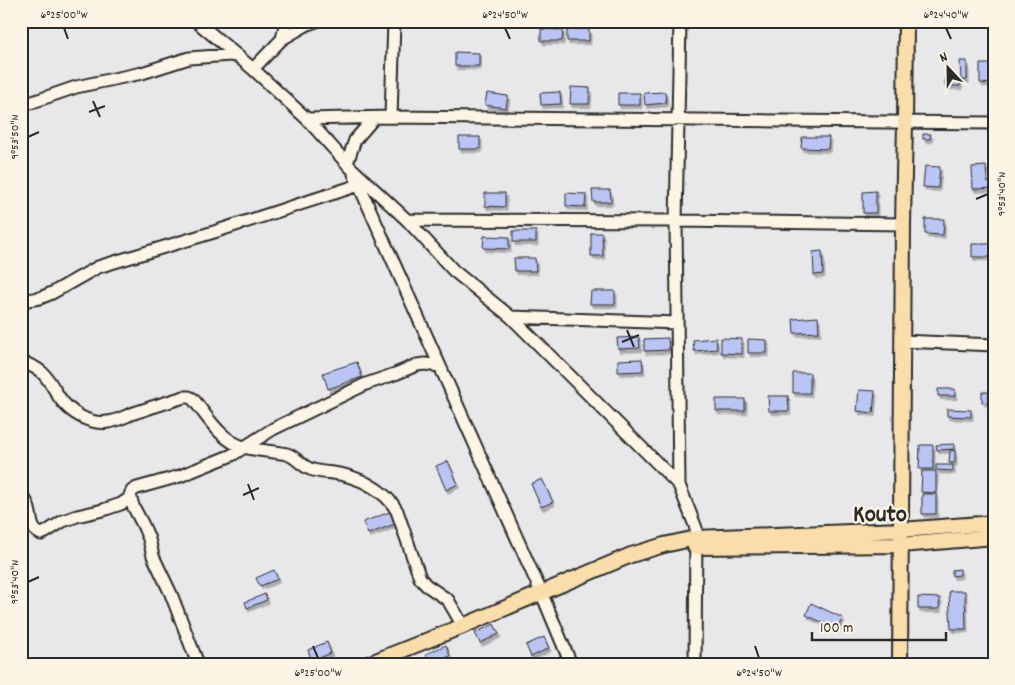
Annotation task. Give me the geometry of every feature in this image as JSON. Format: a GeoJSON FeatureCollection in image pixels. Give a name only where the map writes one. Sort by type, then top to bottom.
{"type":"FeatureCollection","features":[{"type":"Feature","properties":{"kind":"main road"},"geometry":{"type":"LineString","coordinates":[[900,664],[903,224],[906,123],[905,21]]}},
{"type":"Feature","properties":{"kind":"main road"},"geometry":{"type":"LineString","coordinates":[[368,664],[631,555],[664,545],[994,523]]}},
{"type":"Feature","properties":{"kind":"main road"},"geometry":{"type":"LineString","coordinates":[[696,543],[902,545],[994,537]]}},
{"type":"Feature","properties":{"kind":"street"},"geometry":{"type":"LineString","coordinates":[[196,21],[308,119],[349,165],[407,220],[454,271],[511,316],[679,485]]}},
{"type":"Feature","properties":{"kind":"street"},"geometry":{"type":"LineString","coordinates":[[282,39],[286,21]]}},
{"type":"Feature","properties":{"kind":"street"},"geometry":{"type":"LineString","coordinates":[[253,69],[282,39],[317,21]]}},
{"type":"Feature","properties":{"kind":"street"},"geometry":{"type":"LineString","coordinates":[[391,117],[394,21]]}},
{"type":"Feature","properties":{"kind":"street"},"geometry":{"type":"LineString","coordinates":[[680,21],[676,220],[679,485],[696,528],[695,664]]}},
{"type":"Feature","properties":{"kind":"street"},"geometry":{"type":"LineString","coordinates":[[21,106],[76,87],[142,74],[189,58],[230,55],[239,57]]}},
{"type":"Feature","properties":{"kind":"street"},"geometry":{"type":"LineString","coordinates":[[308,119],[391,117],[994,123]]}},
{"type":"Feature","properties":{"kind":"street"},"geometry":{"type":"LineString","coordinates":[[374,118],[356,140],[349,165],[360,185],[541,592],[571,664]]}},
{"type":"Feature","properties":{"kind":"street"},"geometry":{"type":"LineString","coordinates":[[21,302],[52,293],[98,268],[360,185]]}},
{"type":"Feature","properties":{"kind":"street"},"geometry":{"type":"LineString","coordinates":[[407,220],[676,220],[903,224]]}},
{"type":"Feature","properties":{"kind":"street"},"geometry":{"type":"LineString","coordinates":[[511,316],[677,323]]}},
{"type":"Feature","properties":{"kind":"street"},"geometry":{"type":"LineString","coordinates":[[902,341],[994,345]]}},
{"type":"Feature","properties":{"kind":"street"},"geometry":{"type":"LineString","coordinates":[[21,362],[39,369],[64,404],[83,418],[99,422],[112,421],[142,410],[189,397],[193,399],[220,432],[234,444],[245,448],[287,454],[293,456],[309,469],[352,477],[376,489],[392,503],[397,511],[422,581],[448,600],[463,626]]}},
{"type":"Feature","properties":{"kind":"street"},"geometry":{"type":"LineString","coordinates":[[198,664],[171,594],[153,556],[150,539],[130,498],[132,491],[180,476],[232,455],[262,435],[366,384],[417,365],[440,366]]}},
{"type":"Feature","properties":{"kind":"street"},"geometry":{"type":"LineString","coordinates":[[21,494],[29,508],[33,527],[41,534],[77,516],[121,504],[130,498]]}},
{"type":"Feature","properties":{"kind":"building"},"geometry":{"type":"Polygon","coordinates":[[[541,29],[563,30],[562,41],[541,41],[541,29]]]}},
{"type":"Feature","properties":{"kind":"building"},"geometry":{"type":"Polygon","coordinates":[[[567,29],[589,29],[589,41],[567,41],[567,29]]]}},
{"type":"Feature","properties":{"kind":"building"},"geometry":{"type":"Polygon","coordinates":[[[455,52],[479,53],[479,66],[455,66],[455,52]]]}},
{"type":"Feature","properties":{"kind":"building"},"geometry":{"type":"Polygon","coordinates":[[[960,61],[967,61],[967,80],[961,80],[960,61]]]}},
{"type":"Feature","properties":{"kind":"building"},"geometry":{"type":"Polygon","coordinates":[[[980,64],[994,64],[994,84],[980,83],[980,64]]]}},
{"type":"Feature","properties":{"kind":"building"},"geometry":{"type":"Polygon","coordinates":[[[945,77],[951,77],[951,80],[960,80],[960,86],[945,86],[945,77]]]}},
{"type":"Feature","properties":{"kind":"building"},"geometry":{"type":"Polygon","coordinates":[[[571,87],[590,88],[589,104],[570,104],[571,87]]]}},
{"type":"Feature","properties":{"kind":"building"},"geometry":{"type":"Polygon","coordinates":[[[560,92],[561,104],[541,105],[540,93],[560,92]]]}},
{"type":"Feature","properties":{"kind":"building"},"geometry":{"type":"Polygon","coordinates":[[[665,92],[666,103],[645,105],[644,93],[665,92]]]}},
{"type":"Feature","properties":{"kind":"building"},"geometry":{"type":"Polygon","coordinates":[[[487,93],[508,96],[506,108],[485,105],[487,93]]]}},
{"type":"Feature","properties":{"kind":"building"},"geometry":{"type":"Polygon","coordinates":[[[618,93],[640,93],[640,105],[618,105],[618,93]]]}},
{"type":"Feature","properties":{"kind":"building"},"geometry":{"type":"Polygon","coordinates":[[[923,134],[931,134],[930,139],[923,139],[923,134]]]}},
{"type":"Feature","properties":{"kind":"building"},"geometry":{"type":"Polygon","coordinates":[[[459,137],[480,137],[480,149],[459,149],[459,137]]]}},
{"type":"Feature","properties":{"kind":"building"},"geometry":{"type":"Polygon","coordinates":[[[802,137],[829,137],[828,149],[801,148],[802,137]]]}},
{"type":"Feature","properties":{"kind":"building"},"geometry":{"type":"Polygon","coordinates":[[[925,166],[940,167],[938,188],[923,187],[925,166]]]}},
{"type":"Feature","properties":{"kind":"building"},"geometry":{"type":"Polygon","coordinates":[[[986,166],[987,182],[994,182],[994,188],[973,189],[972,167],[986,166]]]}},
{"type":"Feature","properties":{"kind":"building"},"geometry":{"type":"Polygon","coordinates":[[[592,190],[610,190],[611,202],[593,202],[592,190]]]}},
{"type":"Feature","properties":{"kind":"building"},"geometry":{"type":"Polygon","coordinates":[[[876,191],[876,213],[863,213],[863,192],[876,191]]]}},
{"type":"Feature","properties":{"kind":"building"},"geometry":{"type":"Polygon","coordinates":[[[485,193],[505,193],[505,207],[485,206],[485,193]]]}},
{"type":"Feature","properties":{"kind":"building"},"geometry":{"type":"Polygon","coordinates":[[[566,193],[586,194],[585,207],[566,206],[566,193]]]}},
{"type":"Feature","properties":{"kind":"building"},"geometry":{"type":"Polygon","coordinates":[[[925,219],[944,219],[943,235],[925,234],[925,219]]]}},
{"type":"Feature","properties":{"kind":"building"},"geometry":{"type":"Polygon","coordinates":[[[513,231],[536,231],[536,242],[513,242],[513,231]]]}},
{"type":"Feature","properties":{"kind":"building"},"geometry":{"type":"Polygon","coordinates":[[[591,233],[602,233],[603,256],[591,256],[591,233]]]}},
{"type":"Feature","properties":{"kind":"building"},"geometry":{"type":"Polygon","coordinates":[[[484,236],[509,237],[509,249],[483,248],[484,236]]]}},
{"type":"Feature","properties":{"kind":"building"},"geometry":{"type":"Polygon","coordinates":[[[972,244],[994,244],[994,257],[972,257],[972,244]]]}},
{"type":"Feature","properties":{"kind":"building"},"geometry":{"type":"Polygon","coordinates":[[[822,251],[823,274],[814,275],[813,252],[822,251]]]}},
{"type":"Feature","properties":{"kind":"building"},"geometry":{"type":"Polygon","coordinates":[[[514,258],[535,258],[536,271],[515,271],[514,258]]]}},
{"type":"Feature","properties":{"kind":"building"},"geometry":{"type":"Polygon","coordinates":[[[591,291],[615,291],[615,304],[590,304],[591,291]]]}},
{"type":"Feature","properties":{"kind":"building"},"geometry":{"type":"Polygon","coordinates":[[[818,317],[819,332],[794,333],[793,319],[818,317]]]}},
{"type":"Feature","properties":{"kind":"building"},"geometry":{"type":"Polygon","coordinates":[[[639,337],[640,348],[618,349],[617,338],[639,337]]]}},
{"type":"Feature","properties":{"kind":"building"},"geometry":{"type":"Polygon","coordinates":[[[668,338],[669,350],[644,351],[644,339],[668,338]]]}},
{"type":"Feature","properties":{"kind":"building"},"geometry":{"type":"Polygon","coordinates":[[[716,338],[717,349],[694,351],[693,340],[716,338]]]}},
{"type":"Feature","properties":{"kind":"building"},"geometry":{"type":"Polygon","coordinates":[[[721,338],[742,339],[742,354],[721,353],[721,338]]]}},
{"type":"Feature","properties":{"kind":"building"},"geometry":{"type":"Polygon","coordinates":[[[748,339],[767,340],[767,353],[748,353],[748,339]]]}},
{"type":"Feature","properties":{"kind":"building"},"geometry":{"type":"Polygon","coordinates":[[[642,359],[643,371],[618,372],[618,360],[642,359]]]}},
{"type":"Feature","properties":{"kind":"building"},"geometry":{"type":"Polygon","coordinates":[[[357,362],[362,377],[328,389],[323,373],[357,362]]]}},
{"type":"Feature","properties":{"kind":"building"},"geometry":{"type":"Polygon","coordinates":[[[793,373],[810,373],[810,393],[793,393],[793,373]]]}},
{"type":"Feature","properties":{"kind":"building"},"geometry":{"type":"Polygon","coordinates":[[[938,389],[955,389],[955,396],[938,396],[938,389]]]}},
{"type":"Feature","properties":{"kind":"building"},"geometry":{"type":"Polygon","coordinates":[[[859,390],[875,391],[873,413],[857,411],[859,390]]]}},
{"type":"Feature","properties":{"kind":"building"},"geometry":{"type":"Polygon","coordinates":[[[982,392],[989,392],[988,403],[982,402],[982,392]]]}},
{"type":"Feature","properties":{"kind":"building"},"geometry":{"type":"Polygon","coordinates":[[[768,396],[788,396],[789,411],[769,411],[768,396]]]}},
{"type":"Feature","properties":{"kind":"building"},"geometry":{"type":"Polygon","coordinates":[[[716,399],[745,399],[745,411],[716,411],[716,399]]]}},
{"type":"Feature","properties":{"kind":"building"},"geometry":{"type":"Polygon","coordinates":[[[947,409],[971,410],[971,417],[947,416],[947,409]]]}},
{"type":"Feature","properties":{"kind":"building"},"geometry":{"type":"Polygon","coordinates":[[[954,444],[954,449],[937,450],[936,445],[954,444]]]}},
{"type":"Feature","properties":{"kind":"building"},"geometry":{"type":"Polygon","coordinates":[[[920,445],[933,445],[933,469],[919,469],[920,445]]]}},
{"type":"Feature","properties":{"kind":"building"},"geometry":{"type":"Polygon","coordinates":[[[950,450],[955,451],[955,463],[949,463],[950,450]]]}},
{"type":"Feature","properties":{"kind":"building"},"geometry":{"type":"Polygon","coordinates":[[[448,461],[458,484],[446,490],[436,466],[448,461]]]}},
{"type":"Feature","properties":{"kind":"building"},"geometry":{"type":"Polygon","coordinates":[[[936,465],[953,465],[953,471],[936,470],[936,465]]]}},
{"type":"Feature","properties":{"kind":"building"},"geometry":{"type":"Polygon","coordinates":[[[922,471],[936,471],[936,493],[921,492],[922,471]]]}},
{"type":"Feature","properties":{"kind":"building"},"geometry":{"type":"Polygon","coordinates":[[[542,479],[553,502],[541,507],[531,484],[542,479]]]}},
{"type":"Feature","properties":{"kind":"building"},"geometry":{"type":"Polygon","coordinates":[[[922,494],[936,494],[936,514],[922,514],[922,494]]]}},
{"type":"Feature","properties":{"kind":"building"},"geometry":{"type":"Polygon","coordinates":[[[390,512],[395,524],[368,534],[363,522],[390,512]]]}},
{"type":"Feature","properties":{"kind":"building"},"geometry":{"type":"Polygon","coordinates":[[[960,569],[960,575],[952,576],[952,570],[960,569]]]}},
{"type":"Feature","properties":{"kind":"building"},"geometry":{"type":"Polygon","coordinates":[[[274,570],[278,579],[260,586],[256,578],[274,570]]]}},
{"type":"Feature","properties":{"kind":"building"},"geometry":{"type":"Polygon","coordinates":[[[949,591],[965,591],[966,629],[951,629],[949,591]]]}},
{"type":"Feature","properties":{"kind":"building"},"geometry":{"type":"Polygon","coordinates":[[[265,594],[267,600],[247,608],[245,602],[265,594]]]}},
{"type":"Feature","properties":{"kind":"building"},"geometry":{"type":"Polygon","coordinates":[[[918,597],[940,598],[939,609],[918,609],[918,597]]]}},
{"type":"Feature","properties":{"kind":"building"},"geometry":{"type":"Polygon","coordinates":[[[811,603],[843,618],[837,629],[806,615],[811,603]]]}},
{"type":"Feature","properties":{"kind":"building"},"geometry":{"type":"Polygon","coordinates":[[[494,624],[499,634],[480,643],[475,633],[494,624]]]}},
{"type":"Feature","properties":{"kind":"building"},"geometry":{"type":"Polygon","coordinates":[[[544,637],[549,648],[531,657],[526,645],[544,637]]]}},
{"type":"Feature","properties":{"kind":"building"},"geometry":{"type":"Polygon","coordinates":[[[327,642],[331,653],[312,661],[308,650],[327,642]]]}},
{"type":"Feature","properties":{"kind":"building"},"geometry":{"type":"Polygon","coordinates":[[[446,645],[450,656],[430,664],[426,654],[446,645]]]}},
{"type":"Feature","properties":{"kind":"district","name":"Kouto"},"geometry":{"type":"Point","coordinates":[880,512]}}]}
